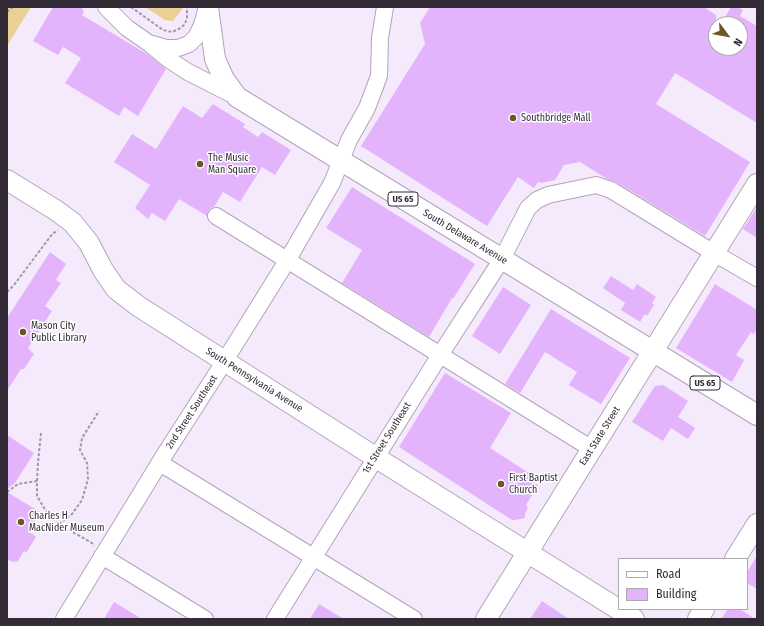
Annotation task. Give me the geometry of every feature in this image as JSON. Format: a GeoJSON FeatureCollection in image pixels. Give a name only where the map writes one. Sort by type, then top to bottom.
{"type":"FeatureCollection","features":[{"type":"Feature","properties":{"kind":"main road","name":"South Delaware Avenue"},"geometry":{"type":"LineString","coordinates":[[208,7],[215,59],[224,79],[237,97],[653,351]]}},
{"type":"Feature","properties":{"kind":"main road","name":"South Pennsylvania Avenue"},"geometry":{"type":"LineString","coordinates":[[7,180],[57,211],[73,223],[89,242],[103,270],[116,289],[138,306],[224,362],[618,609]]}},
{"type":"Feature","properties":{"kind":"main road","name":"East State Street"},"geometry":{"type":"LineString","coordinates":[[486,619],[757,184]]}},
{"type":"Feature","properties":{"kind":"main road","name":"US 65"},"geometry":{"type":"LineString","coordinates":[[653,351],[757,415]]}},
{"type":"Feature","properties":{"kind":"main road"},"geometry":{"type":"LineString","coordinates":[[737,558],[757,524]]}},
{"type":"Feature","properties":{"kind":"main road","name":"South Pennsylvania Avenue"},"geometry":{"type":"LineString","coordinates":[[620,610],[634,619]]}},
{"type":"Feature","properties":{"kind":"main road"},"geometry":{"type":"LineString","coordinates":[[698,619],[703,610]]}},
{"type":"Feature","properties":{"kind":"street","name":"South Delaware Avenue"},"geometry":{"type":"LineString","coordinates":[[106,7],[127,28],[168,59],[188,72],[237,97]]}},
{"type":"Feature","properties":{"kind":"street","name":"South Delaware Avenue"},"geometry":{"type":"LineString","coordinates":[[150,44],[166,48],[178,48],[189,44],[196,37],[208,7]]}},
{"type":"Feature","properties":{"kind":"street","name":"2nd Street Southeast"},"geometry":{"type":"LineString","coordinates":[[64,619],[287,261],[332,183],[349,140],[367,108],[379,76],[380,38],[384,7]]}},
{"type":"Feature","properties":{"kind":"street","name":"1st Street Southeast"},"geometry":{"type":"LineString","coordinates":[[275,619],[440,355],[502,259],[528,208],[537,200],[548,195],[596,185],[611,190],[757,278]]}},
{"type":"Feature","properties":{"kind":"street"},"geometry":{"type":"LineString","coordinates":[[216,216],[592,449]]}},
{"type":"Feature","properties":{"kind":"street"},"geometry":{"type":"LineString","coordinates":[[160,463],[414,619]]}},
{"type":"Feature","properties":{"kind":"street"},"geometry":{"type":"LineString","coordinates":[[102,556],[205,619]]}},
{"type":"Feature","properties":{"kind":"path"},"geometry":{"type":"LineString","coordinates":[[7,12],[13,7]]}},
{"type":"Feature","properties":{"kind":"path"},"geometry":{"type":"LineString","coordinates":[[131,7],[163,30],[172,32],[184,25],[187,19],[187,7]]}},
{"type":"Feature","properties":{"kind":"path"},"geometry":{"type":"LineString","coordinates":[[7,292],[54,233],[73,223]]}},
{"type":"Feature","properties":{"kind":"path"},"geometry":{"type":"LineString","coordinates":[[59,524],[72,514],[82,500],[88,479],[87,463],[80,450],[82,438],[100,411]]}},
{"type":"Feature","properties":{"kind":"path"},"geometry":{"type":"LineString","coordinates":[[41,433],[37,496],[46,511],[59,524],[92,544],[102,556]]}},
{"type":"Feature","properties":{"kind":"path"},"geometry":{"type":"LineString","coordinates":[[7,492],[18,484],[37,481]]}},
{"type":"Feature","properties":{"kind":"shaded area"},"geometry":{"type":"Polygon","coordinates":[[[7,7],[31,7],[7,46],[7,7]]]}},
{"type":"Feature","properties":{"kind":"shaded area"},"geometry":{"type":"Polygon","coordinates":[[[145,7],[183,8],[173,21],[165,20],[145,7]]]}},
{"type":"Feature","properties":{"kind":"building"},"geometry":{"type":"Polygon","coordinates":[[[53,7],[81,7],[84,12],[82,15],[147,54],[166,69],[138,116],[124,107],[119,116],[65,83],[81,58],[63,47],[58,55],[33,41],[53,7]]]}},
{"type":"Feature","properties":{"kind":"building","name":"Southbridge Mall"},"geometry":{"type":"Polygon","coordinates":[[[430,7],[704,7],[716,15],[708,16],[708,56],[748,56],[748,21],[757,26],[757,123],[675,73],[656,104],[750,162],[705,236],[580,162],[564,165],[555,180],[542,183],[538,182],[534,188],[518,177],[487,226],[361,146],[425,44],[420,23],[430,7]]]}},
{"type":"Feature","properties":{"kind":"building","name":"Southbridge Mall"},"geometry":{"type":"Polygon","coordinates":[[[731,7],[738,7],[743,10],[740,16],[726,16],[731,7]]]}},
{"type":"Feature","properties":{"kind":"building","name":"The Music Man Square"},"geometry":{"type":"Polygon","coordinates":[[[213,104],[245,124],[243,127],[258,137],[262,132],[291,150],[275,175],[262,167],[240,202],[223,192],[214,207],[208,211],[207,216],[179,199],[165,221],[152,213],[148,219],[135,208],[150,185],[114,162],[132,134],[156,149],[183,106],[202,118],[213,104]]]}},
{"type":"Feature","properties":{"kind":"building"},"geometry":{"type":"Polygon","coordinates":[[[352,187],[475,264],[453,299],[452,298],[429,337],[342,283],[362,250],[326,228],[352,187]]]}},
{"type":"Feature","properties":{"kind":"building"},"geometry":{"type":"Polygon","coordinates":[[[757,207],[757,238],[743,229],[757,207]]]}},
{"type":"Feature","properties":{"kind":"building","name":"Mason City Public Library"},"geometry":{"type":"Polygon","coordinates":[[[50,252],[66,264],[56,280],[61,283],[45,306],[52,311],[28,348],[34,354],[24,369],[21,369],[7,391],[7,318],[50,252]]]}},
{"type":"Feature","properties":{"kind":"building"},"geometry":{"type":"Polygon","coordinates":[[[611,276],[633,290],[637,284],[656,297],[652,303],[654,305],[647,316],[645,314],[640,322],[621,310],[625,303],[603,288],[611,276]]]}},
{"type":"Feature","properties":{"kind":"building"},"geometry":{"type":"Polygon","coordinates":[[[715,284],[757,310],[757,329],[754,334],[751,332],[736,355],[744,360],[732,382],[676,348],[715,284]]]}},
{"type":"Feature","properties":{"kind":"building"},"geometry":{"type":"Polygon","coordinates":[[[503,287],[531,305],[500,354],[472,336],[503,287]]]}},
{"type":"Feature","properties":{"kind":"building"},"geometry":{"type":"Polygon","coordinates":[[[551,309],[630,358],[601,404],[569,385],[577,372],[545,352],[520,393],[505,384],[551,309]]]}},
{"type":"Feature","properties":{"kind":"building"},"geometry":{"type":"Polygon","coordinates":[[[445,373],[511,413],[490,448],[535,477],[533,483],[538,485],[526,505],[528,507],[525,518],[512,520],[399,447],[445,373]]]}},
{"type":"Feature","properties":{"kind":"building"},"geometry":{"type":"Polygon","coordinates":[[[663,385],[688,401],[678,417],[695,428],[688,439],[671,428],[663,441],[632,422],[655,386],[663,385]]]}},
{"type":"Feature","properties":{"kind":"building"},"geometry":{"type":"Polygon","coordinates":[[[7,435],[34,453],[15,483],[7,489],[7,435]]]}},
{"type":"Feature","properties":{"kind":"building","name":"Charles H MacNider Museum"},"geometry":{"type":"Polygon","coordinates":[[[7,492],[40,512],[30,532],[36,537],[26,553],[24,551],[18,561],[15,562],[10,561],[7,558],[7,492]]]}},
{"type":"Feature","properties":{"kind":"building"},"geometry":{"type":"Polygon","coordinates":[[[757,556],[757,589],[748,584],[748,570],[757,556]]]}},
{"type":"Feature","properties":{"kind":"building"},"geometry":{"type":"Polygon","coordinates":[[[542,601],[569,619],[530,619],[542,601]]]}},
{"type":"Feature","properties":{"kind":"building"},"geometry":{"type":"Polygon","coordinates":[[[114,602],[142,619],[104,619],[114,602]]]}},
{"type":"Feature","properties":{"kind":"building"},"geometry":{"type":"Polygon","coordinates":[[[319,604],[344,619],[310,619],[319,604]]]}},
{"type":"Feature","properties":{"kind":"building"},"geometry":{"type":"Polygon","coordinates":[[[727,610],[742,610],[755,619],[721,619],[727,610]]]}},
{"type":"Feature","properties":{"kind":"place","name":"Southbridge Mall"},"geometry":{"type":"Point","coordinates":[513,118]}},
{"type":"Feature","properties":{"kind":"place","name":"The Music Man Square"},"geometry":{"type":"Point","coordinates":[200,164]}},
{"type":"Feature","properties":{"kind":"place","name":"Mason City Public Library"},"geometry":{"type":"Point","coordinates":[23,332]}},
{"type":"Feature","properties":{"kind":"place","name":"First Baptist Church"},"geometry":{"type":"Point","coordinates":[501,484]}},
{"type":"Feature","properties":{"kind":"place","name":"Charles H MacNider Museum"},"geometry":{"type":"Point","coordinates":[21,522]}}]}
